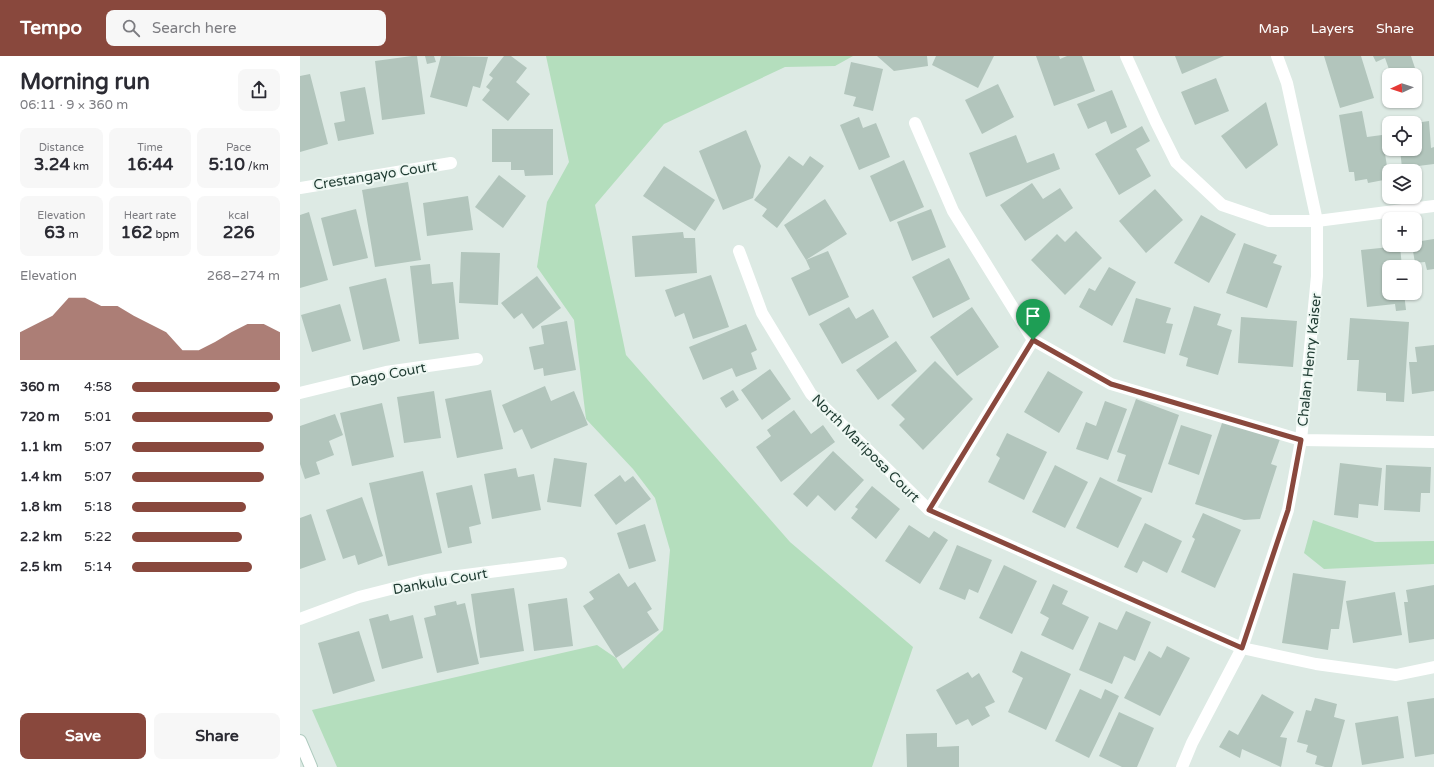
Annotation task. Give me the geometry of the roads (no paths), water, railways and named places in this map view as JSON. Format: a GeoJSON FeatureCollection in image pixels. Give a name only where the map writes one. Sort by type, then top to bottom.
{"type":"FeatureCollection","features":[{"type":"Feature","properties":{"kind":"street"},"geometry":{"type":"LineString","coordinates":[[1126,56],[1176,162],[1222,205],[1269,221],[1318,221],[1434,206]]}},
{"type":"Feature","properties":{"kind":"street","name":"Chalan Henry Kaiser"},"geometry":{"type":"LineString","coordinates":[[1182,767],[1242,648],[1288,510],[1301,440],[1317,276],[1318,221],[1287,83],[1277,56]]}},
{"type":"Feature","properties":{"kind":"street"},"geometry":{"type":"LineString","coordinates":[[915,123],[953,211],[1033,340],[1111,384],[1301,440],[1434,442]]}},
{"type":"Feature","properties":{"kind":"street","name":"Crestangayo Court"},"geometry":{"type":"LineString","coordinates":[[300,188],[451,163]]}},
{"type":"Feature","properties":{"kind":"street","name":"North Mariposa Court"},"geometry":{"type":"LineString","coordinates":[[739,251],[762,313],[811,394],[929,510],[1242,648],[1316,664],[1396,675],[1434,667]]}},
{"type":"Feature","properties":{"kind":"street"},"geometry":{"type":"LineString","coordinates":[[929,510],[1033,340]]}},
{"type":"Feature","properties":{"kind":"street","name":"Dago Court"},"geometry":{"type":"LineString","coordinates":[[300,393],[386,372],[477,359]]}},
{"type":"Feature","properties":{"kind":"street","name":"Dankulu Court"},"geometry":{"type":"LineString","coordinates":[[300,619],[359,597],[426,580],[561,563]]}},
{"type":"Feature","properties":{"kind":"street"},"geometry":{"type":"LineString","coordinates":[[300,741],[311,767]]}}]}
